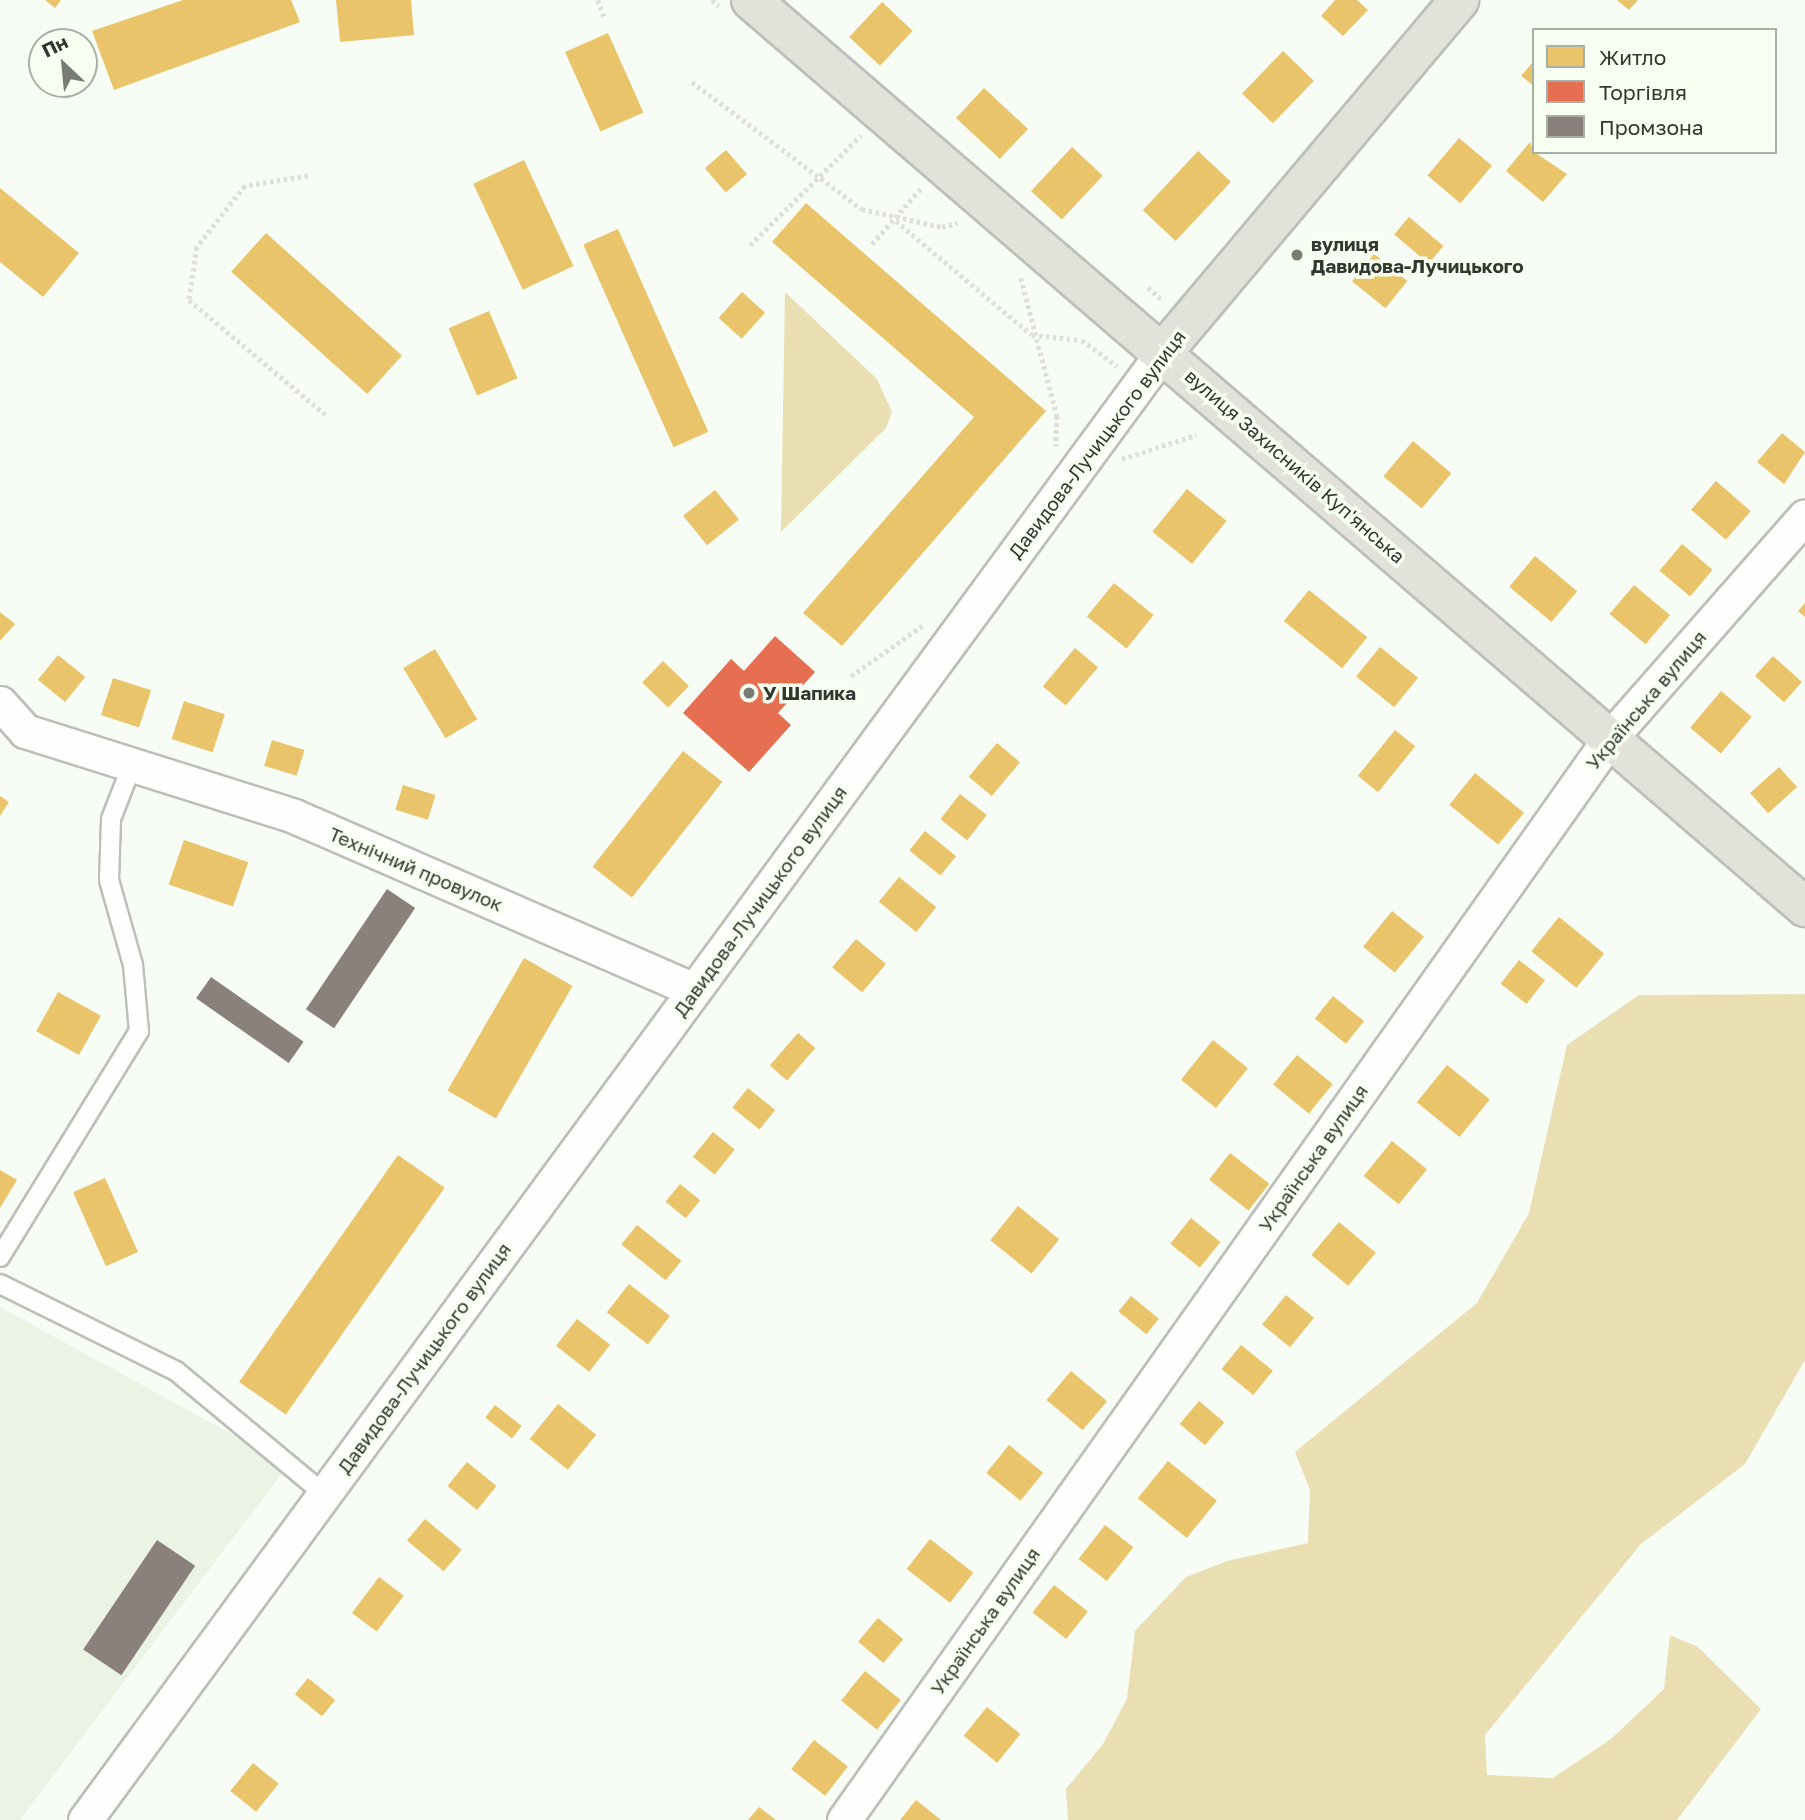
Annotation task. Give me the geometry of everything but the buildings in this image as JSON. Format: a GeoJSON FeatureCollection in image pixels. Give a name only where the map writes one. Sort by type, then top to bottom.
{"type":"FeatureCollection","features":[{"type":"Feature","properties":{"kind":"main road","name":"Давидова-Лучицького вулиця"},"geometry":{"type":"LineString","coordinates":[[1163,352],[1459,0]]}},
{"type":"Feature","properties":{"kind":"main road","name":"вулиця Захисників Куп'янська"},"geometry":{"type":"LineString","coordinates":[[736,5],[1163,352],[1805,907]]}},
{"type":"Feature","properties":{"kind":"street","name":"Давидова-Лучицького вулиця"},"geometry":{"type":"LineString","coordinates":[[85,1820],[1163,352]]}},
{"type":"Feature","properties":{"kind":"street","name":"Українська вулиця"},"geometry":{"type":"LineString","coordinates":[[844,1820],[1610,738],[1805,516]]}},
{"type":"Feature","properties":{"kind":"street","name":"Технічний провулок"},"geometry":{"type":"LineString","coordinates":[[0,703],[25,731],[294,816],[694,990]]}},
{"type":"Feature","properties":{"kind":"lane"},"geometry":{"type":"LineString","coordinates":[[0,1257],[139,1031],[133,965],[109,880],[111,819],[132,765]]}},
{"type":"Feature","properties":{"kind":"lane"},"geometry":{"type":"LineString","coordinates":[[0,1284],[176,1371],[324,1494]]}},
{"type":"Feature","properties":{"kind":"path"},"geometry":{"type":"LineString","coordinates":[[598,0],[605,18]]}},
{"type":"Feature","properties":{"kind":"path"},"geometry":{"type":"LineString","coordinates":[[712,0],[736,5]]}},
{"type":"Feature","properties":{"kind":"path"},"geometry":{"type":"LineString","coordinates":[[692,82],[862,208],[893,219],[942,227],[965,220],[954,211]]}},
{"type":"Feature","properties":{"kind":"path"},"geometry":{"type":"LineString","coordinates":[[855,123],[874,140]]}},
{"type":"Feature","properties":{"kind":"path"},"geometry":{"type":"LineString","coordinates":[[750,245],[864,131]]}},
{"type":"Feature","properties":{"kind":"path"},"geometry":{"type":"LineString","coordinates":[[309,176],[245,186],[197,247],[189,300],[326,415]]}},
{"type":"Feature","properties":{"kind":"path"},"geometry":{"type":"LineString","coordinates":[[914,176],[934,193]]}},
{"type":"Feature","properties":{"kind":"path"},"geometry":{"type":"LineString","coordinates":[[872,244],[924,184]]}},
{"type":"Feature","properties":{"kind":"path"},"geometry":{"type":"LineString","coordinates":[[893,219],[1032,335],[1082,340],[1139,384]]}},
{"type":"Feature","properties":{"kind":"path"},"geometry":{"type":"LineString","coordinates":[[1019,269],[1032,335],[1057,416],[1055,455]]}},
{"type":"Feature","properties":{"kind":"path"},"geometry":{"type":"LineString","coordinates":[[851,676],[929,621]]}},
{"type":"Feature","properties":{"kind":"shaded area"},"geometry":{"type":"Polygon","coordinates":[[[785,292],[877,379],[892,412],[886,428],[781,532],[785,292]]]}},
{"type":"Feature","properties":{"kind":"shaded area"},"geometry":{"type":"Polygon","coordinates":[[[1805,994],[1805,1360],[1745,1464],[1641,1544],[1485,1735],[1487,1775],[1553,1778],[1611,1739],[1664,1689],[1670,1635],[1698,1647],[1761,1709],[1677,1820],[1068,1820],[1066,1789],[1103,1744],[1127,1699],[1135,1631],[1186,1577],[1227,1561],[1308,1543],[1310,1490],[1295,1452],[1477,1303],[1529,1213],[1567,1045],[1639,995],[1805,994]]]}},
{"type":"Feature","properties":{"kind":"shaded area"},"geometry":{"type":"Polygon","coordinates":[[[0,1307],[288,1465],[20,1820],[0,1820],[0,1307]]]}},
{"type":"Feature","properties":{"kind":"place","name":"вулиця Давидова-Лучицького"},"geometry":{"type":"Point","coordinates":[1297,255]}},
{"type":"Feature","properties":{"kind":"place","name":"У Шапика"},"geometry":{"type":"Point","coordinates":[749,693]}}]}
